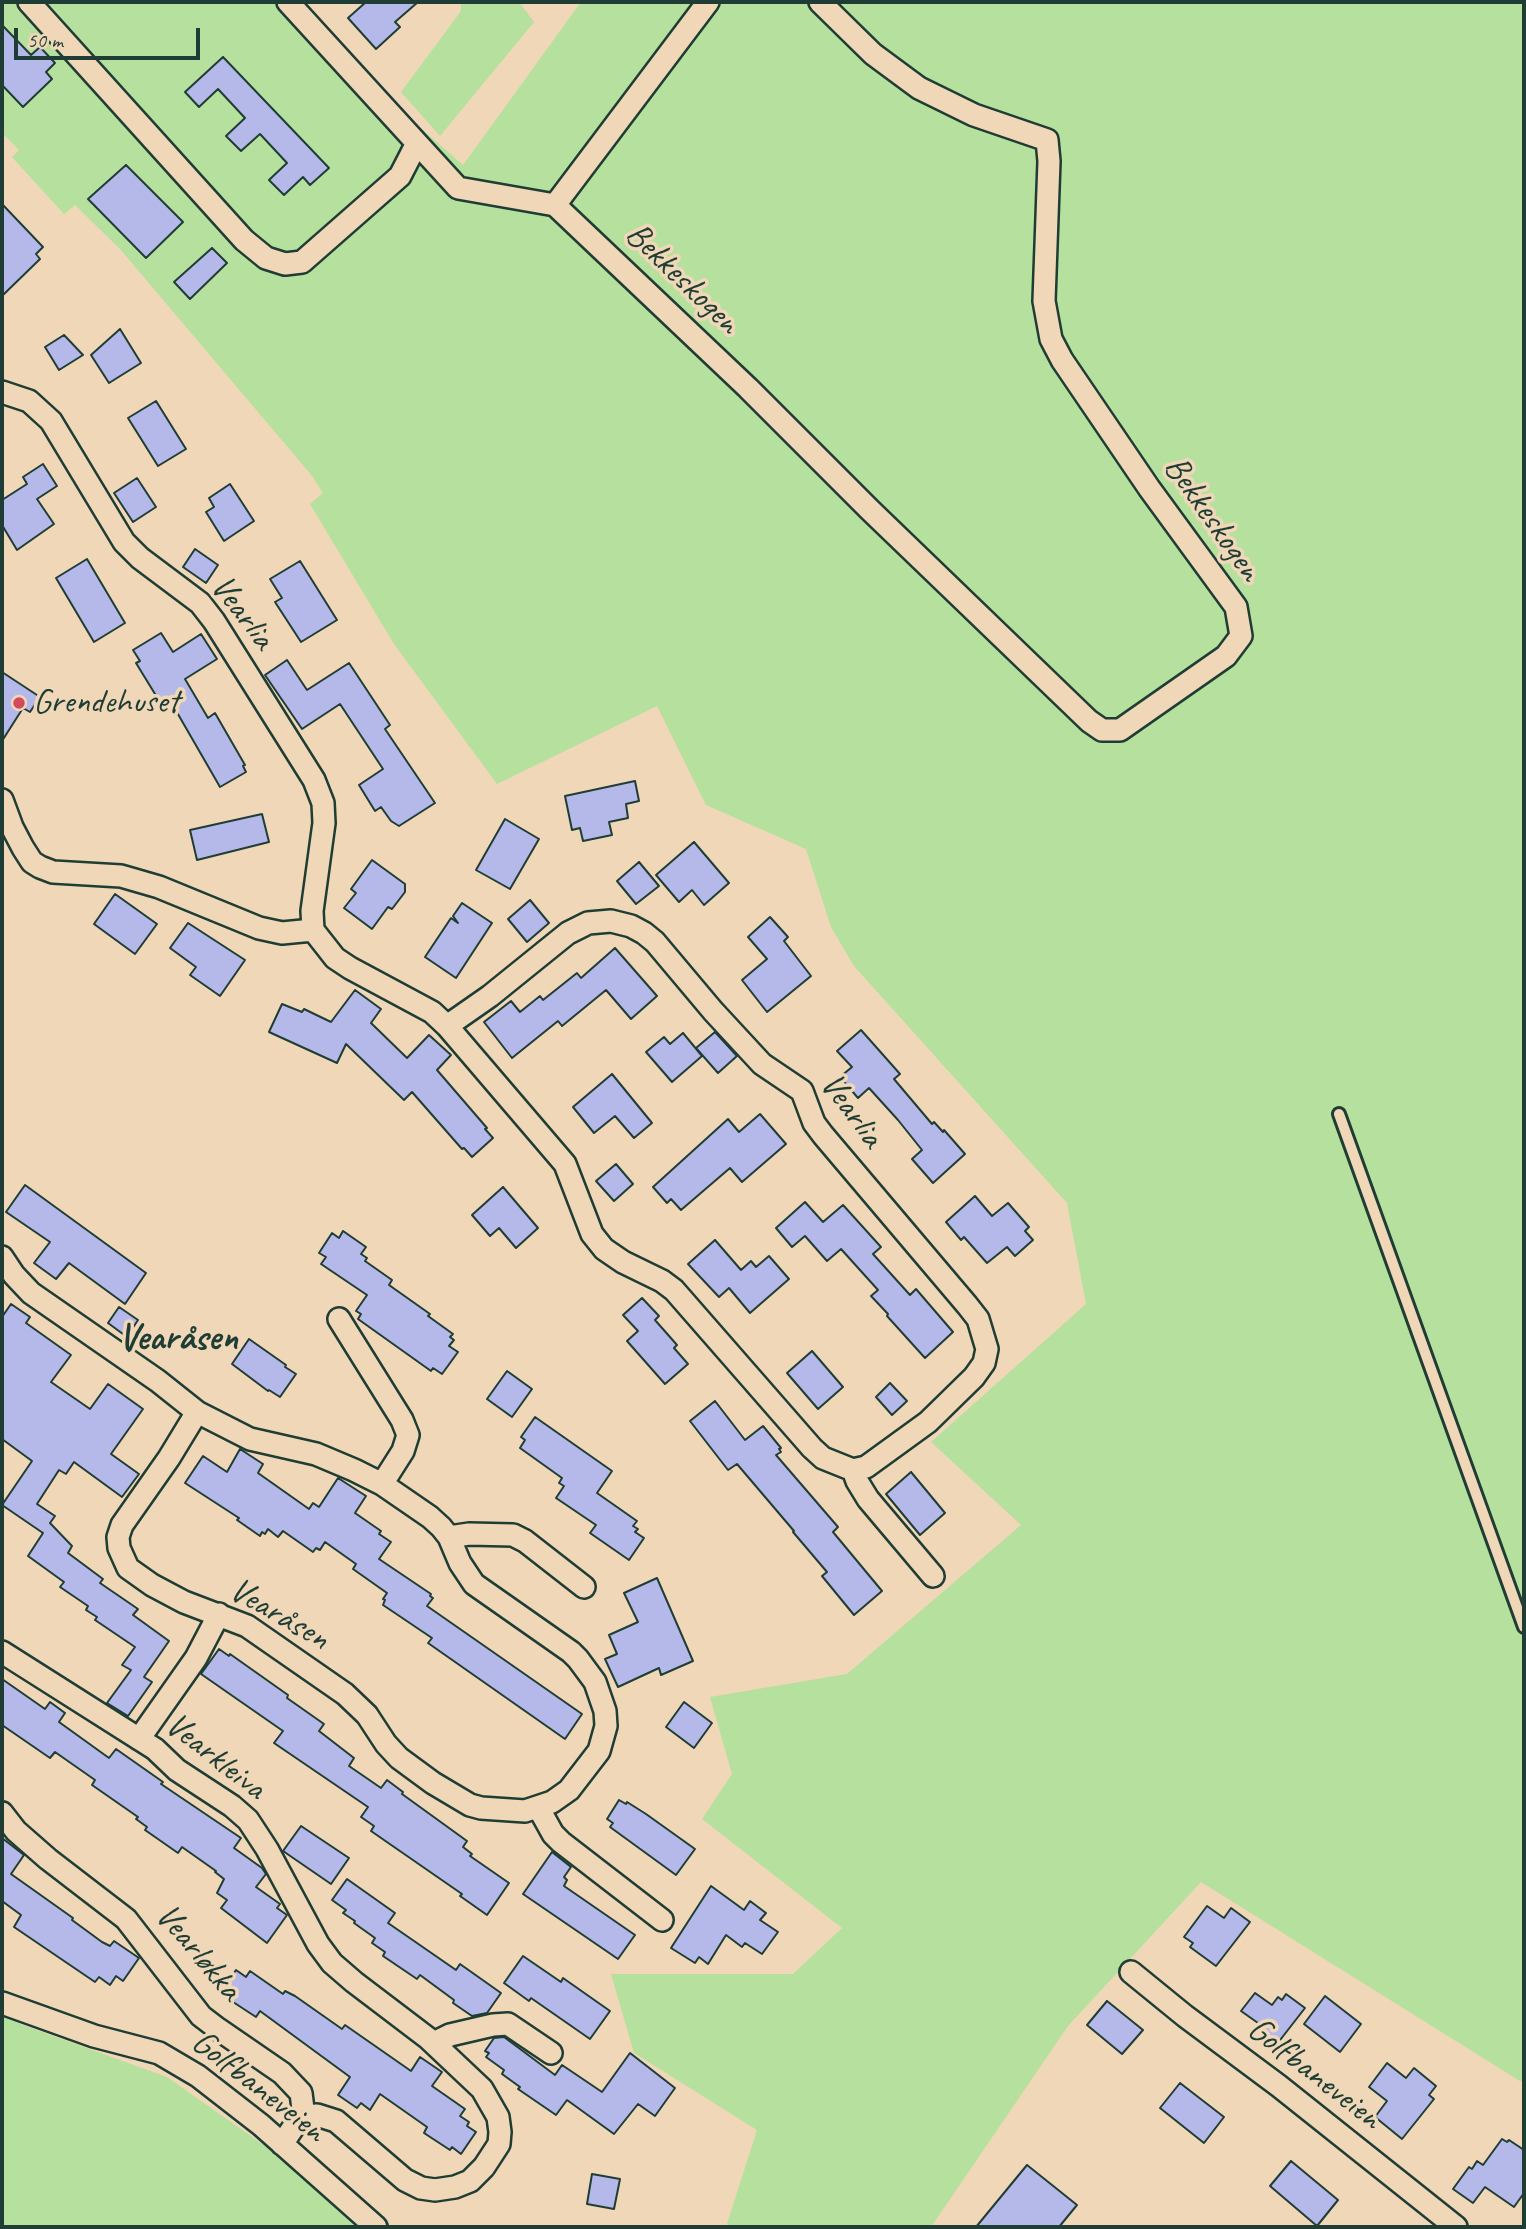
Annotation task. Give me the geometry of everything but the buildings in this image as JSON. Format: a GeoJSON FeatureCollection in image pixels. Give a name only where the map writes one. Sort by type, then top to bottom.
{"type":"FeatureCollection","features":[{"type":"Feature","properties":{"kind":"street"},"geometry":{"type":"LineString","coordinates":[[29,2],[244,240],[266,258],[285,264],[302,262],[400,176],[417,143]]}},
{"type":"Feature","properties":{"kind":"street"},"geometry":{"type":"LineString","coordinates":[[296,4],[458,188],[555,205],[708,2]]}},
{"type":"Feature","properties":{"kind":"street","name":"Bekkeskogen"},"geometry":{"type":"LineString","coordinates":[[555,205],[748,388],[1089,721],[1102,730],[1120,730],[1226,656],[1241,636],[1236,607],[1149,488],[1062,360],[1051,339],[1044,301],[1049,161],[1047,140],[974,115],[919,88],[873,54],[820,2]]}},
{"type":"Feature","properties":{"kind":"street","name":"Vearlia"},"geometry":{"type":"LineString","coordinates":[[2,392],[29,401],[51,421],[124,542],[140,558],[200,603],[314,780],[323,803],[324,822],[312,911],[313,930]]}},
{"type":"Feature","properties":{"kind":"street"},"geometry":{"type":"LineString","coordinates":[[2,800],[23,848],[40,867],[52,872],[121,876],[159,887],[259,928],[282,933],[313,930],[335,958],[432,1012],[565,1164],[592,1234],[604,1249],[674,1290],[811,1448],[823,1458],[853,1470],[868,1499],[933,1576]]}},
{"type":"Feature","properties":{"kind":"street","name":"Vearlia"},"geometry":{"type":"LineString","coordinates":[[447,1026],[491,996],[568,933],[588,923],[611,921],[631,926],[656,942],[713,1011],[762,1064],[802,1091],[814,1123],[822,1135],[978,1320],[987,1349],[984,1363],[974,1377],[928,1422],[866,1467],[853,1470]]}},
{"type":"Feature","properties":{"kind":"street","name":"Vearåsen"},"geometry":{"type":"LineString","coordinates":[[2,1257],[8,1281],[31,1293],[158,1381],[197,1412],[250,1438],[316,1454],[382,1484],[430,1517],[449,1537],[460,1563],[474,1584],[570,1651],[589,1672],[601,1696],[606,1726],[599,1751],[569,1790],[552,1802],[525,1811],[470,1805],[433,1783],[400,1758],[386,1744],[357,1703],[247,1626],[184,1602],[128,1568],[119,1548],[118,1537],[122,1525],[169,1458],[197,1412]]}},
{"type":"Feature","properties":{"kind":"street"},"geometry":{"type":"LineString","coordinates":[[340,1319],[402,1420],[408,1435],[402,1451],[382,1484]]}},
{"type":"Feature","properties":{"kind":"street"},"geometry":{"type":"LineString","coordinates":[[449,1537],[469,1534],[513,1535],[584,1587]]}},
{"type":"Feature","properties":{"kind":"street"},"geometry":{"type":"LineString","coordinates":[[139,1739],[196,1658],[219,1614]]}},
{"type":"Feature","properties":{"kind":"street","name":"Vearkleiva"},"geometry":{"type":"LineString","coordinates":[[2,1652],[155,1749],[177,1770],[232,1806],[247,1820],[267,1849],[318,1944],[332,1962],[434,2043],[482,2089],[498,2117],[499,2144],[484,2168],[470,2181],[435,2190],[421,2188],[394,2172],[336,2121],[317,2115],[304,2117]]}},
{"type":"Feature","properties":{"kind":"street"},"geometry":{"type":"LineString","coordinates":[[538,1807],[553,1834],[561,1842],[662,1920]]}},
{"type":"Feature","properties":{"kind":"street","name":"Vearløkka"},"geometry":{"type":"LineString","coordinates":[[2,1813],[16,1831],[37,1849],[126,1919],[201,2016],[282,2073],[301,2093],[304,2117]]}},
{"type":"Feature","properties":{"kind":"street","name":"Golfbaneveien"},"geometry":{"type":"LineString","coordinates":[[1131,1972],[1456,2227]]}},
{"type":"Feature","properties":{"kind":"street","name":"Golfbaneveien"},"geometry":{"type":"LineString","coordinates":[[2,2004],[94,2036],[159,2053],[198,2077],[261,2125],[376,2227]]}},
{"type":"Feature","properties":{"kind":"street"},"geometry":{"type":"LineString","coordinates":[[434,2043],[450,2035],[508,2024],[551,2053]]}},
{"type":"Feature","properties":{"kind":"street"},"geometry":{"type":"LineString","coordinates":[[282,2144],[296,2122],[304,2117]]}},
{"type":"Feature","properties":{"kind":"lane"},"geometry":{"type":"LineString","coordinates":[[1339,1114],[1524,1627]]}},
{"type":"Feature","properties":{"kind":"green space"},"geometry":{"type":"Polygon","coordinates":[[[2,2],[277,2],[463,165],[581,2],[1524,2],[1524,2080],[1520,2081],[1201,1882],[1068,2026],[931,2227],[728,2227],[757,2130],[634,2053],[611,1974],[793,1974],[842,1928],[702,1819],[732,1774],[710,1697],[847,1674],[1021,1525],[931,1442],[1086,1304],[1067,1203],[854,966],[831,927],[806,849],[706,805],[657,706],[497,784],[394,644],[310,504],[323,493],[313,477],[120,249],[75,205],[64,214],[12,157],[19,150],[2,133],[2,2]]]}},
{"type":"Feature","properties":{"kind":"green space"},"geometry":{"type":"Polygon","coordinates":[[[461,2],[519,2],[534,22],[440,136],[401,92],[461,11],[461,2]]]}},
{"type":"Feature","properties":{"kind":"green space"},"geometry":{"type":"Polygon","coordinates":[[[2,2007],[20,2024],[167,2077],[275,2153],[373,2227],[2,2227],[2,2007]]]}},
{"type":"Feature","properties":{"kind":"place","name":"Grendehuset"},"geometry":{"type":"Point","coordinates":[19,703]}},
{"type":"Feature","properties":{"kind":"district","name":"Vearåsen"},"geometry":{"type":"Point","coordinates":[178,1339]}}]}
